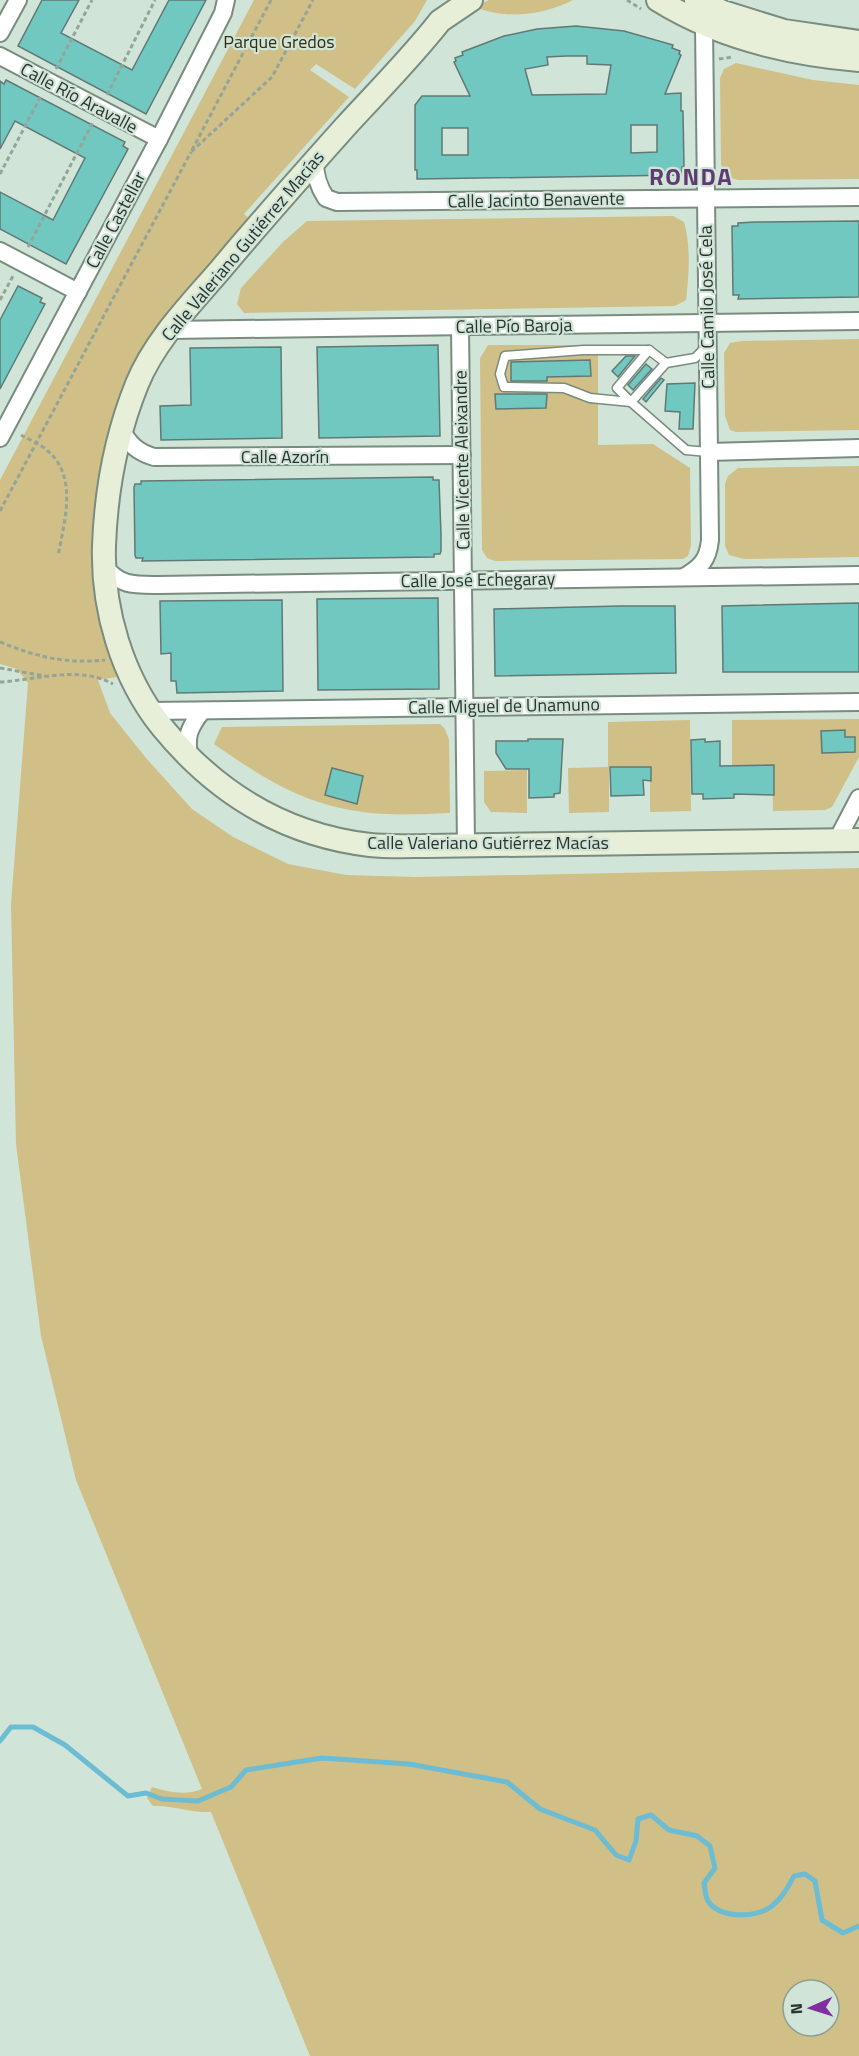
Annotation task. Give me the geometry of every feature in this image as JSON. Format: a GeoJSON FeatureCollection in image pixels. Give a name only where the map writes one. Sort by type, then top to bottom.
{"type":"FeatureCollection","features":[{"type":"Feature","properties":{"kind":"main road","name":"Calle Valeriano Gutiérrez Macías"},"geometry":{"type":"LineString","coordinates":[[471,0],[442,10],[315,162],[169,330],[155,350],[137,384],[121,429],[108,492],[104,566],[104,579],[118,647],[135,687],[149,711],[189,758],[213,779],[271,818],[338,840],[372,845],[848,840]]}},
{"type":"Feature","properties":{"kind":"main road"},"geometry":{"type":"LineString","coordinates":[[696,0],[723,12],[784,31],[859,42]]}},
{"type":"Feature","properties":{"kind":"main road"},"geometry":{"type":"LineString","coordinates":[[651,5],[704,26],[782,50],[859,60]]}},
{"type":"Feature","properties":{"kind":"street"},"geometry":{"type":"LineString","coordinates":[[0,33],[18,0]]}},
{"type":"Feature","properties":{"kind":"street","name":"Calle Castellar"},"geometry":{"type":"LineString","coordinates":[[3,433],[159,140],[223,13],[226,0]]}},
{"type":"Feature","properties":{"kind":"street","name":"Calle Camilo José Cela"},"geometry":{"type":"LineString","coordinates":[[684,577],[701,567],[709,554],[704,26]]}},
{"type":"Feature","properties":{"kind":"street","name":"Calle Río Aravalle"},"geometry":{"type":"LineString","coordinates":[[0,56],[159,140]]}},
{"type":"Feature","properties":{"kind":"street","name":"Calle Jacinto Benavente"},"geometry":{"type":"LineString","coordinates":[[315,162],[315,178],[320,188],[326,198],[337,202],[859,197]]}},
{"type":"Feature","properties":{"kind":"street"},"geometry":{"type":"LineString","coordinates":[[0,251],[78,292]]}},
{"type":"Feature","properties":{"kind":"street","name":"Calle Pío Baroja"},"geometry":{"type":"LineString","coordinates":[[169,330],[859,321]]}},
{"type":"Feature","properties":{"kind":"street","name":"Calle Vicente Aleixandre"},"geometry":{"type":"LineString","coordinates":[[460,327],[466,845]]}},
{"type":"Feature","properties":{"kind":"street","name":"Calle Azorín"},"geometry":{"type":"LineString","coordinates":[[121,429],[129,443],[141,453],[154,457],[462,455]]}},
{"type":"Feature","properties":{"kind":"street"},"geometry":{"type":"LineString","coordinates":[[708,452],[859,448]]}},
{"type":"Feature","properties":{"kind":"street","name":"Calle José Echegaray"},"geometry":{"type":"LineString","coordinates":[[104,566],[113,577],[134,585],[859,575]]}},
{"type":"Feature","properties":{"kind":"street","name":"Calle Miguel de Unamuno"},"geometry":{"type":"LineString","coordinates":[[149,711],[859,702]]}},
{"type":"Feature","properties":{"kind":"street"},"geometry":{"type":"LineString","coordinates":[[189,758],[187,738],[192,724],[202,711]]}},
{"type":"Feature","properties":{"kind":"street"},"geometry":{"type":"LineString","coordinates":[[848,840],[859,798]]}},
{"type":"Feature","properties":{"kind":"lane"},"geometry":{"type":"LineString","coordinates":[[631,402],[666,363],[695,358],[708,345]]}},
{"type":"Feature","properties":{"kind":"lane"},"geometry":{"type":"LineString","coordinates":[[631,402],[590,398],[564,388],[504,387],[500,374],[505,356],[583,350],[649,350],[666,363]]}},
{"type":"Feature","properties":{"kind":"lane"},"geometry":{"type":"LineString","coordinates":[[649,350],[616,388],[686,450],[708,452]]}},
{"type":"Feature","properties":{"kind":"path"},"geometry":{"type":"LineString","coordinates":[[0,300],[155,0]]}},
{"type":"Feature","properties":{"kind":"path"},"geometry":{"type":"LineString","coordinates":[[0,511],[271,0]]}},
{"type":"Feature","properties":{"kind":"path"},"geometry":{"type":"LineString","coordinates":[[190,152],[272,77],[313,0]]}},
{"type":"Feature","properties":{"kind":"path"},"geometry":{"type":"LineString","coordinates":[[627,0],[651,5]]}},
{"type":"Feature","properties":{"kind":"path"},"geometry":{"type":"LineString","coordinates":[[3,433],[36,443],[49,451],[60,464],[67,488],[58,556]]}},
{"type":"Feature","properties":{"kind":"path"},"geometry":{"type":"LineString","coordinates":[[0,642],[31,655],[58,661],[113,660]]}},
{"type":"Feature","properties":{"kind":"path"},"geometry":{"type":"LineString","coordinates":[[0,668],[48,677]]}},
{"type":"Feature","properties":{"kind":"path"},"geometry":{"type":"LineString","coordinates":[[0,682],[72,674],[92,676],[122,689],[128,690],[135,687]]}},
{"type":"Feature","properties":{"kind":"green space","name":"Parque Gredos"},"geometry":{"type":"Polygon","coordinates":[[[254,0],[427,0],[415,21],[355,89],[316,64],[310,70],[349,97],[244,214],[251,220],[201,274],[157,329],[131,371],[116,407],[103,453],[94,508],[93,550],[123,676],[98,680],[110,713],[146,758],[192,809],[233,837],[288,864],[346,875],[416,877],[859,868],[859,2056],[310,2056],[211,1812],[153,1806],[147,1798],[152,1787],[183,1793],[202,1789],[76,1480],[41,1336],[16,1144],[11,904],[28,683],[17,669],[0,664],[0,480],[254,0]]]}},
{"type":"Feature","properties":{"kind":"green space"},"geometry":{"type":"Polygon","coordinates":[[[489,0],[573,0],[550,9],[525,14],[499,14],[475,7],[489,0]]]}},
{"type":"Feature","properties":{"kind":"green space"},"geometry":{"type":"Polygon","coordinates":[[[736,63],[813,80],[859,85],[859,179],[738,180],[727,177],[721,164],[720,78],[724,69],[736,63]]]}},
{"type":"Feature","properties":{"kind":"green space"},"geometry":{"type":"Polygon","coordinates":[[[673,216],[684,222],[689,261],[686,300],[675,306],[244,313],[237,304],[241,288],[283,242],[307,221],[673,216]]]}},
{"type":"Feature","properties":{"kind":"green space"},"geometry":{"type":"Polygon","coordinates":[[[859,339],[859,430],[736,432],[730,430],[725,416],[724,353],[730,343],[859,339]]]}},
{"type":"Feature","properties":{"kind":"green space"},"geometry":{"type":"Polygon","coordinates":[[[488,345],[598,345],[598,445],[653,444],[690,468],[691,545],[688,556],[683,559],[495,561],[487,558],[482,550],[480,358],[488,345]]]}},
{"type":"Feature","properties":{"kind":"green space"},"geometry":{"type":"Polygon","coordinates":[[[859,466],[859,557],[744,559],[729,555],[725,546],[725,484],[728,476],[738,468],[859,466]]]}},
{"type":"Feature","properties":{"kind":"green space"},"geometry":{"type":"Polygon","coordinates":[[[859,719],[859,757],[832,807],[825,810],[773,811],[772,765],[732,765],[732,720],[859,719]]]}},
{"type":"Feature","properties":{"kind":"green space"},"geometry":{"type":"Polygon","coordinates":[[[690,720],[691,811],[650,812],[650,767],[609,767],[609,812],[569,813],[568,768],[608,767],[608,722],[690,720]]]}},
{"type":"Feature","properties":{"kind":"green space"},"geometry":{"type":"Polygon","coordinates":[[[440,724],[445,729],[449,740],[450,813],[374,813],[321,803],[284,788],[214,744],[222,727],[440,724]]]}},
{"type":"Feature","properties":{"kind":"green space"},"geometry":{"type":"Polygon","coordinates":[[[527,770],[527,813],[491,812],[484,802],[484,771],[527,770]]]}},
{"type":"Feature","properties":{"kind":"building"},"geometry":{"type":"Polygon","coordinates":[[[42,0],[79,0],[61,33],[132,70],[169,0],[206,0],[146,114],[18,46],[42,0]]]}},
{"type":"Feature","properties":{"kind":"building"},"geometry":{"type":"Polygon","coordinates":[[[576,26],[624,31],[673,45],[672,48],[680,51],[681,55],[665,94],[681,93],[684,167],[682,167],[682,175],[417,179],[415,105],[422,96],[470,96],[454,62],[455,58],[463,55],[462,52],[504,36],[537,29],[576,26]],[[587,56],[547,57],[548,65],[525,69],[532,95],[606,94],[611,65],[587,64],[587,56]],[[631,125],[631,153],[657,152],[657,125],[631,125]],[[442,128],[442,155],[468,155],[468,128],[442,128]]]}},
{"type":"Feature","properties":{"kind":"building"},"geometry":{"type":"Polygon","coordinates":[[[6,80],[125,142],[123,146],[128,149],[66,264],[0,229],[0,192],[53,220],[85,158],[15,121],[0,149],[0,81],[4,84],[6,80]]]}},
{"type":"Feature","properties":{"kind":"building"},"geometry":{"type":"Polygon","coordinates":[[[859,221],[859,297],[738,299],[739,295],[733,295],[732,226],[738,226],[738,223],[755,222],[859,221]]]}},
{"type":"Feature","properties":{"kind":"building"},"geometry":{"type":"Polygon","coordinates":[[[18,286],[42,298],[40,302],[45,304],[0,389],[0,320],[18,286]]]}},
{"type":"Feature","properties":{"kind":"building"},"geometry":{"type":"Polygon","coordinates":[[[438,345],[440,436],[319,438],[317,347],[438,345]]]}},
{"type":"Feature","properties":{"kind":"building"},"geometry":{"type":"Polygon","coordinates":[[[281,347],[282,438],[161,440],[160,406],[191,405],[190,348],[281,347]]]}},
{"type":"Feature","properties":{"kind":"building"},"geometry":{"type":"Polygon","coordinates":[[[626,356],[635,356],[618,377],[612,371],[626,356]]]}},
{"type":"Feature","properties":{"kind":"building"},"geometry":{"type":"Polygon","coordinates":[[[590,360],[591,376],[547,377],[547,381],[511,381],[511,362],[590,360]]]}},
{"type":"Feature","properties":{"kind":"building"},"geometry":{"type":"Polygon","coordinates":[[[646,364],[652,369],[633,390],[628,385],[646,364]]]}},
{"type":"Feature","properties":{"kind":"building"},"geometry":{"type":"Polygon","coordinates":[[[661,378],[664,380],[646,402],[643,399],[661,378]]]}},
{"type":"Feature","properties":{"kind":"building"},"geometry":{"type":"Polygon","coordinates":[[[695,383],[693,429],[679,429],[680,412],[665,411],[667,384],[695,383]]]}},
{"type":"Feature","properties":{"kind":"building"},"geometry":{"type":"Polygon","coordinates":[[[495,394],[547,394],[546,408],[496,409],[495,394]]]}},
{"type":"Feature","properties":{"kind":"building"},"geometry":{"type":"Polygon","coordinates":[[[433,477],[433,480],[439,480],[441,535],[441,551],[440,554],[434,554],[434,557],[142,561],[143,558],[136,558],[135,555],[134,487],[135,484],[141,484],[141,481],[433,477]]]}},
{"type":"Feature","properties":{"kind":"building"},"geometry":{"type":"Polygon","coordinates":[[[438,598],[439,689],[318,690],[317,599],[438,598]]]}},
{"type":"Feature","properties":{"kind":"building"},"geometry":{"type":"Polygon","coordinates":[[[282,600],[283,691],[177,693],[176,681],[171,681],[171,653],[161,654],[160,601],[282,600]]]}},
{"type":"Feature","properties":{"kind":"building"},"geometry":{"type":"Polygon","coordinates":[[[859,603],[859,672],[723,672],[722,606],[859,603]]]}},
{"type":"Feature","properties":{"kind":"building"},"geometry":{"type":"Polygon","coordinates":[[[675,606],[676,673],[495,676],[494,609],[675,606]]]}},
{"type":"Feature","properties":{"kind":"building"},"geometry":{"type":"Polygon","coordinates":[[[845,730],[845,737],[855,737],[855,752],[822,753],[821,731],[845,730]]]}},
{"type":"Feature","properties":{"kind":"building"},"geometry":{"type":"Polygon","coordinates":[[[528,739],[563,739],[560,793],[554,794],[554,797],[529,798],[529,769],[506,769],[496,753],[496,741],[528,741],[528,739]]]}},
{"type":"Feature","properties":{"kind":"building"},"geometry":{"type":"Polygon","coordinates":[[[705,739],[705,742],[720,741],[720,766],[774,765],[774,795],[734,794],[734,798],[703,799],[703,794],[692,794],[691,740],[705,739]]]}},
{"type":"Feature","properties":{"kind":"building"},"geometry":{"type":"Polygon","coordinates":[[[610,767],[651,767],[651,781],[643,780],[644,795],[611,796],[610,767]]]}},
{"type":"Feature","properties":{"kind":"building"},"geometry":{"type":"Polygon","coordinates":[[[332,768],[363,776],[357,804],[325,795],[332,768]]]}},
{"type":"Feature","properties":{"kind":"waterway"},"geometry":{"type":"LineString","coordinates":[[0,1741],[11,1727],[33,1727],[65,1745],[128,1796],[146,1793],[162,1799],[198,1801],[231,1787],[246,1770],[322,1758],[409,1764],[507,1782],[540,1809],[595,1830],[616,1855],[629,1860],[636,1841],[638,1819],[651,1815],[669,1830],[697,1836],[710,1846],[715,1868],[704,1883],[706,1897],[714,1907],[721,1911],[738,1915],[765,1910],[785,1892],[794,1876],[805,1874],[815,1881],[822,1920],[843,1933],[859,1926]]}},
{"type":"Feature","properties":{"kind":"district","name":"RONDA"},"geometry":{"type":"Point","coordinates":[691,177]}}]}
